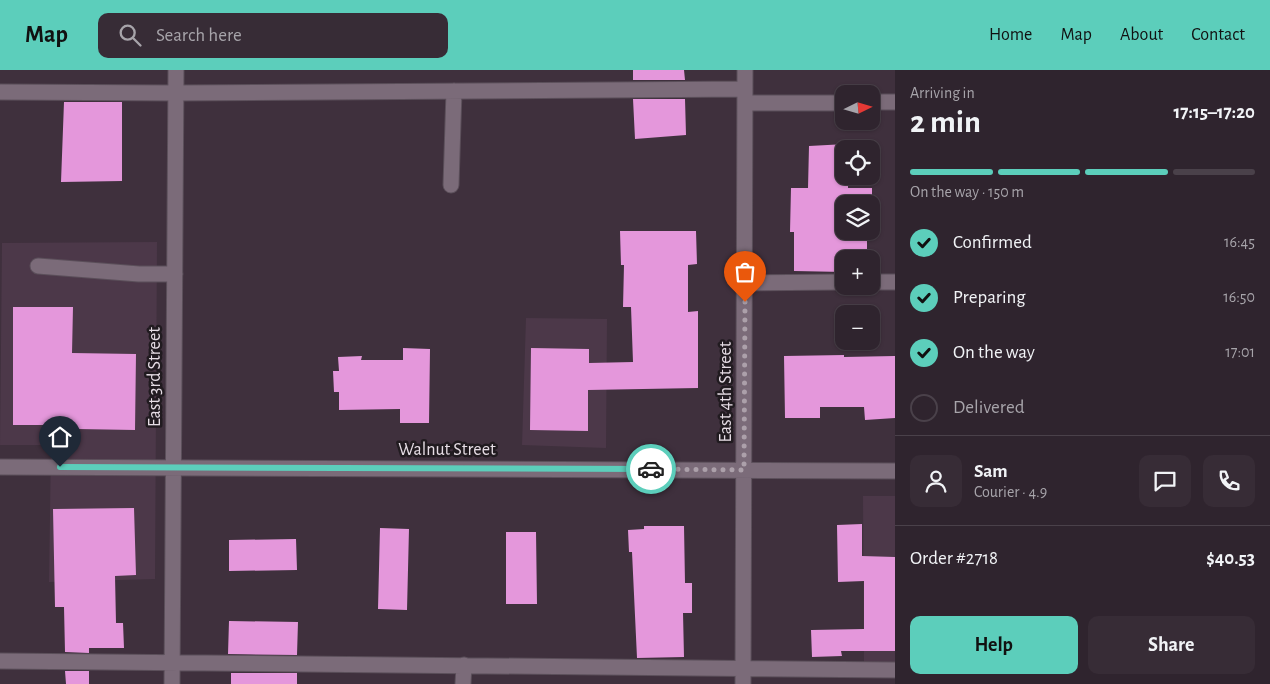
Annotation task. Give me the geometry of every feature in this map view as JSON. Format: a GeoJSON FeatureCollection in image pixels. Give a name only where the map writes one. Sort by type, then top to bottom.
{"type":"FeatureCollection","features":[{"type":"Feature","properties":{"kind":"street","name":"East 3rd Street"},"geometry":{"type":"LineString","coordinates":[[172,684],[176,70]]}},
{"type":"Feature","properties":{"kind":"street","name":"East 4th Street"},"geometry":{"type":"LineString","coordinates":[[743,684],[745,70]]}},
{"type":"Feature","properties":{"kind":"street"},"geometry":{"type":"LineString","coordinates":[[451,185],[454,91]]}},
{"type":"Feature","properties":{"kind":"street"},"geometry":{"type":"LineString","coordinates":[[0,92],[454,91],[745,96],[835,102]]}},
{"type":"Feature","properties":{"kind":"street"},"geometry":{"type":"LineString","coordinates":[[880,102],[895,102]]}},
{"type":"Feature","properties":{"kind":"street"},"geometry":{"type":"LineString","coordinates":[[38,266],[139,274],[174,274]]}},
{"type":"Feature","properties":{"kind":"street"},"geometry":{"type":"LineString","coordinates":[[745,283],[835,282]]}},
{"type":"Feature","properties":{"kind":"street"},"geometry":{"type":"LineString","coordinates":[[880,282],[895,282]]}},
{"type":"Feature","properties":{"kind":"street","name":"Walnut Street"},"geometry":{"type":"LineString","coordinates":[[0,467],[895,471]]}},
{"type":"Feature","properties":{"kind":"street"},"geometry":{"type":"LineString","coordinates":[[0,661],[172,661],[895,670]]}},
{"type":"Feature","properties":{"kind":"street"},"geometry":{"type":"LineString","coordinates":[[463,684],[464,665]]}},
{"type":"Feature","properties":{"kind":"shaded area"},"geometry":{"type":"Polygon","coordinates":[[[157,242],[155,579],[49,582],[51,445],[0,445],[2,243],[157,242]]]}},
{"type":"Feature","properties":{"kind":"shaded area"},"geometry":{"type":"Polygon","coordinates":[[[526,318],[607,319],[606,448],[522,445],[526,318]]]}},
{"type":"Feature","properties":{"kind":"shaded area"},"geometry":{"type":"Polygon","coordinates":[[[863,496],[895,496],[895,665],[864,665],[863,496]]]}},
{"type":"Feature","properties":{"kind":"building"},"geometry":{"type":"Polygon","coordinates":[[[633,70],[684,70],[685,80],[633,80],[633,70]]]}},
{"type":"Feature","properties":{"kind":"building"},"geometry":{"type":"Polygon","coordinates":[[[633,99],[685,99],[686,135],[635,139],[633,99]]]}},
{"type":"Feature","properties":{"kind":"building"},"geometry":{"type":"Polygon","coordinates":[[[64,102],[122,102],[122,181],[61,182],[64,102]]]}},
{"type":"Feature","properties":{"kind":"building"},"geometry":{"type":"Polygon","coordinates":[[[835,145],[835,185],[848,185],[848,188],[872,188],[872,195],[835,195],[835,240],[867,240],[867,250],[835,250],[835,272],[794,271],[794,232],[790,232],[791,188],[808,188],[809,146],[835,145]]]}},
{"type":"Feature","properties":{"kind":"building"},"geometry":{"type":"Polygon","coordinates":[[[620,231],[696,231],[697,264],[688,265],[688,312],[698,311],[698,388],[588,390],[588,431],[530,430],[531,348],[589,349],[589,363],[633,362],[631,307],[623,307],[624,265],[621,265],[620,231]]]}},
{"type":"Feature","properties":{"kind":"building"},"geometry":{"type":"Polygon","coordinates":[[[13,307],[73,307],[72,353],[136,354],[135,430],[77,429],[77,425],[13,425],[13,307]]]}},
{"type":"Feature","properties":{"kind":"building"},"geometry":{"type":"Polygon","coordinates":[[[403,348],[430,349],[429,423],[400,423],[400,409],[339,410],[339,392],[334,392],[333,371],[339,371],[338,357],[362,356],[361,360],[403,360],[403,348]]]}},
{"type":"Feature","properties":{"kind":"building"},"geometry":{"type":"Polygon","coordinates":[[[844,355],[844,357],[895,356],[895,418],[865,420],[864,407],[820,407],[820,418],[785,418],[784,356],[844,355]]]}},
{"type":"Feature","properties":{"kind":"building"},"geometry":{"type":"Polygon","coordinates":[[[134,508],[136,575],[115,576],[116,623],[123,623],[124,648],[89,648],[89,653],[65,652],[64,607],[55,607],[53,509],[134,508]]]}},
{"type":"Feature","properties":{"kind":"building"},"geometry":{"type":"Polygon","coordinates":[[[862,524],[862,556],[895,557],[895,651],[841,651],[842,656],[812,657],[811,630],[864,629],[864,581],[838,582],[837,525],[862,524]]]}},
{"type":"Feature","properties":{"kind":"building"},"geometry":{"type":"Polygon","coordinates":[[[644,526],[684,526],[685,583],[692,583],[692,613],[683,613],[684,657],[637,658],[632,552],[629,552],[628,530],[644,529],[644,526]]]}},
{"type":"Feature","properties":{"kind":"building"},"geometry":{"type":"Polygon","coordinates":[[[380,528],[409,529],[407,610],[378,609],[380,528]]]}},
{"type":"Feature","properties":{"kind":"building"},"geometry":{"type":"Polygon","coordinates":[[[506,532],[536,532],[537,604],[506,604],[506,532]]]}},
{"type":"Feature","properties":{"kind":"building"},"geometry":{"type":"Polygon","coordinates":[[[296,539],[297,570],[229,571],[229,540],[296,539]]]}},
{"type":"Feature","properties":{"kind":"building"},"geometry":{"type":"Polygon","coordinates":[[[229,621],[298,622],[297,655],[228,654],[229,621]]]}},
{"type":"Feature","properties":{"kind":"building"},"geometry":{"type":"Polygon","coordinates":[[[65,671],[89,671],[89,684],[66,684],[65,671]]]}},
{"type":"Feature","properties":{"kind":"building"},"geometry":{"type":"Polygon","coordinates":[[[231,673],[297,673],[297,684],[231,684],[231,673]]]}},
{"type":"Feature","properties":{"kind":"way so far"},"geometry":{"type":"LineString","coordinates":[[651,469],[744,470],[745,302]]}},
{"type":"Feature","properties":{"kind":"route"},"geometry":{"type":"LineString","coordinates":[[60,467],[651,469]]}}]}
